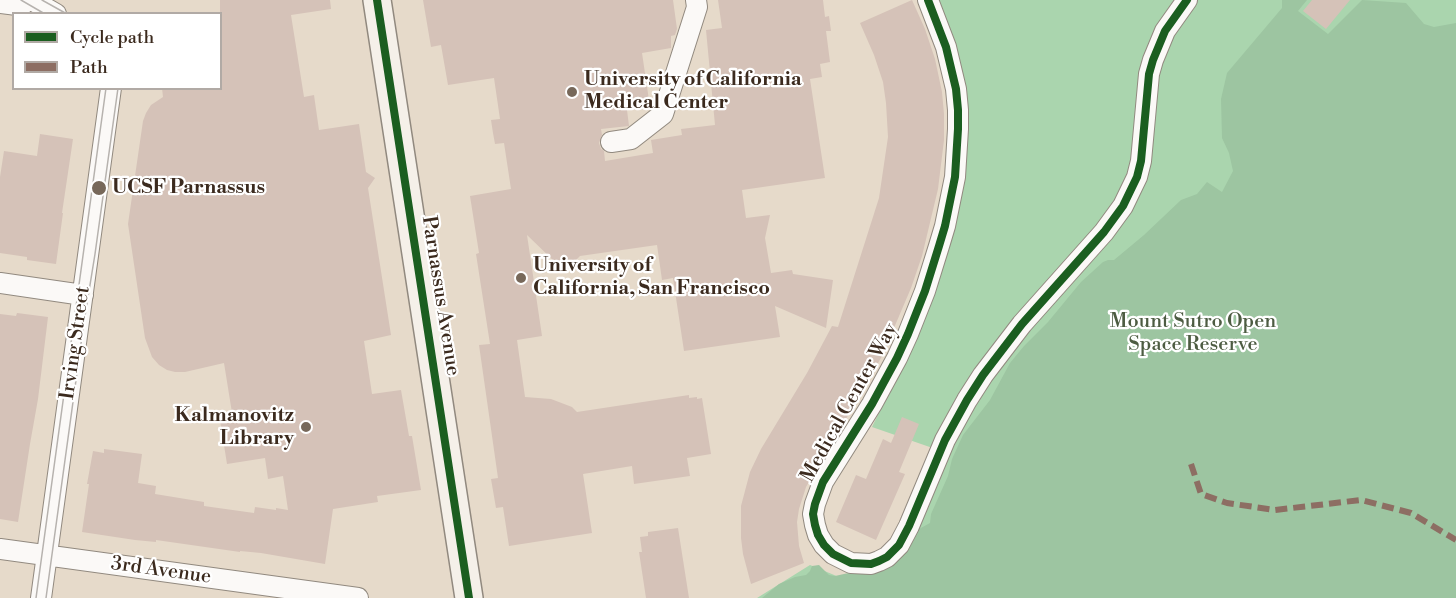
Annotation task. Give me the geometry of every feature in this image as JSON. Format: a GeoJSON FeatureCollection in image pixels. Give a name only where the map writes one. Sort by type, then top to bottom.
{"type":"FeatureCollection","features":[{"type":"Feature","properties":{"kind":"street"},"geometry":{"type":"LineString","coordinates":[[0,3],[17,5],[30,0],[52,12]]}},
{"type":"Feature","properties":{"kind":"street","name":"Parnassus Avenue"},"geometry":{"type":"LineString","coordinates":[[377,0],[469,598]]}},
{"type":"Feature","properties":{"kind":"street"},"geometry":{"type":"LineString","coordinates":[[611,142],[631,139],[663,114],[697,7],[696,0]]}},
{"type":"Feature","properties":{"kind":"street","name":"Medical Center Way"},"geometry":{"type":"LineString","coordinates":[[928,0],[946,47],[956,89],[958,129],[955,177],[939,246],[908,334],[872,404],[824,482],[815,504],[813,514],[815,525],[824,545],[833,554],[851,563],[870,564],[879,561],[887,558],[899,545],[945,440],[983,375],[1022,324],[1104,232],[1124,206],[1137,177],[1141,161],[1149,74],[1153,60],[1165,31],[1186,0]]}},
{"type":"Feature","properties":{"kind":"street","name":"Irving Street"},"geometry":{"type":"LineString","coordinates":[[41,598],[111,90]]}},
{"type":"Feature","properties":{"kind":"street"},"geometry":{"type":"LineString","coordinates":[[0,283],[83,295]]}},
{"type":"Feature","properties":{"kind":"street","name":"3rd Avenue"},"geometry":{"type":"LineString","coordinates":[[0,549],[358,598]]}},
{"type":"Feature","properties":{"kind":"green space","name":"Mount Sutro Open Space Reserve"},"geometry":{"type":"Polygon","coordinates":[[[936,0],[1456,0],[1456,598],[757,598],[810,565],[839,577],[870,572],[947,453],[872,427],[925,318],[959,180],[936,0]]]}},
{"type":"Feature","properties":{"kind":"green space","name":"Mount Sutro Open Space Reserve"},"geometry":{"type":"Polygon","coordinates":[[[1282,0],[1307,0],[1298,11],[1328,34],[1362,0],[1406,3],[1424,24],[1434,27],[1456,23],[1456,598],[762,598],[779,584],[806,575],[812,566],[819,565],[829,575],[835,576],[888,568],[919,529],[930,523],[931,514],[963,435],[990,400],[1010,363],[1024,346],[1048,322],[1081,282],[1103,262],[1114,260],[1181,200],[1197,194],[1207,182],[1222,192],[1233,171],[1229,153],[1222,138],[1221,99],[1227,73],[1282,8],[1282,0]]]}},
{"type":"Feature","properties":{"kind":"building"},"geometry":{"type":"Polygon","coordinates":[[[220,0],[330,0],[331,9],[291,15],[304,97],[314,95],[319,130],[359,124],[366,172],[375,178],[368,188],[391,335],[364,341],[372,394],[401,390],[421,490],[377,496],[378,502],[333,509],[325,564],[261,553],[82,532],[93,451],[104,453],[104,449],[142,454],[138,483],[156,486],[155,494],[204,502],[204,506],[254,513],[255,507],[288,510],[283,476],[268,479],[265,458],[227,464],[220,420],[233,419],[224,363],[185,372],[175,372],[159,365],[152,357],[145,338],[128,224],[143,121],[151,105],[163,97],[162,90],[222,90],[222,12],[220,12],[220,0]]]}},
{"type":"Feature","properties":{"kind":"building"},"geometry":{"type":"Polygon","coordinates":[[[423,0],[673,0],[677,29],[675,35],[671,36],[671,48],[642,53],[650,107],[627,110],[629,126],[601,129],[602,135],[599,143],[604,151],[605,161],[653,153],[651,140],[682,135],[681,129],[715,125],[706,30],[722,28],[718,0],[823,0],[825,17],[829,16],[831,31],[826,31],[830,62],[820,64],[822,77],[810,79],[825,178],[742,190],[746,218],[770,215],[765,238],[771,273],[792,270],[793,274],[833,280],[826,328],[775,306],[780,337],[684,351],[673,278],[662,280],[657,245],[580,256],[573,263],[564,267],[556,263],[527,235],[542,336],[517,340],[525,397],[551,399],[572,407],[577,412],[689,395],[689,398],[702,398],[711,454],[687,458],[690,476],[634,484],[632,466],[583,474],[592,533],[509,546],[503,507],[496,508],[491,479],[498,478],[479,345],[490,344],[476,254],[479,253],[470,196],[511,189],[504,143],[495,144],[491,120],[500,119],[494,78],[448,85],[441,45],[431,47],[423,0]]]}},
{"type":"Feature","properties":{"kind":"building"},"geometry":{"type":"Polygon","coordinates":[[[912,0],[935,59],[944,114],[944,140],[938,189],[922,256],[882,356],[806,487],[797,522],[799,546],[804,563],[751,584],[741,538],[741,506],[750,472],[832,326],[838,327],[879,198],[888,137],[886,103],[883,82],[860,23],[912,0]]]}},
{"type":"Feature","properties":{"kind":"building"},"geometry":{"type":"Polygon","coordinates":[[[1312,0],[1350,0],[1326,29],[1303,11],[1312,0]]]}},
{"type":"Feature","properties":{"kind":"building"},"geometry":{"type":"Polygon","coordinates":[[[40,134],[73,139],[56,264],[0,253],[0,177],[4,151],[37,156],[40,134]]]}},
{"type":"Feature","properties":{"kind":"building"},"geometry":{"type":"Polygon","coordinates":[[[17,313],[48,317],[38,399],[18,522],[0,519],[0,314],[16,316],[17,313]]]}},
{"type":"Feature","properties":{"kind":"building"},"geometry":{"type":"Polygon","coordinates":[[[902,417],[919,424],[899,472],[905,474],[876,540],[836,522],[856,475],[866,479],[883,439],[891,443],[902,417]]]}},
{"type":"Feature","properties":{"kind":"building"},"geometry":{"type":"Polygon","coordinates":[[[678,528],[689,598],[646,598],[639,552],[642,552],[640,537],[648,536],[648,532],[678,528]]]}},
{"type":"Feature","properties":{"kind":"tram line"},"geometry":{"type":"LineString","coordinates":[[21,0],[42,12]]}},
{"type":"Feature","properties":{"kind":"tram line"},"geometry":{"type":"LineString","coordinates":[[42,0],[63,12]]}},
{"type":"Feature","properties":{"kind":"tram line"},"geometry":{"type":"LineString","coordinates":[[36,598],[106,90]]}},
{"type":"Feature","properties":{"kind":"tram line"},"geometry":{"type":"LineString","coordinates":[[46,598],[118,90]]}},
{"type":"Feature","properties":{"kind":"marked path"},"geometry":{"type":"LineString","coordinates":[[1191,464],[1201,494],[1227,503],[1275,510],[1361,500],[1411,513],[1456,540]]}},
{"type":"Feature","properties":{"kind":"cycle path"},"geometry":{"type":"LineString","coordinates":[[377,0],[469,598]]}},
{"type":"Feature","properties":{"kind":"cycle path"},"geometry":{"type":"LineString","coordinates":[[928,0],[946,47],[956,89],[958,129],[955,177],[945,226],[925,291],[908,334],[872,404],[823,482],[815,504],[813,514],[815,525],[824,545],[833,554],[851,563],[871,564],[887,557],[899,545],[945,440],[983,375],[1022,324],[1104,232],[1123,206],[1137,177],[1141,161],[1149,74],[1153,60],[1165,31],[1187,0]]}},
{"type":"Feature","properties":{"kind":"place","name":"University of California Medical Center"},"geometry":{"type":"Point","coordinates":[572,92]}},
{"type":"Feature","properties":{"kind":"place","name":"UCSF Parnassus"},"geometry":{"type":"Point","coordinates":[99,188]}},
{"type":"Feature","properties":{"kind":"place","name":"University of California, San Francisco"},"geometry":{"type":"Point","coordinates":[521,278]}},
{"type":"Feature","properties":{"kind":"place","name":"Kalmanovitz Library"},"geometry":{"type":"Point","coordinates":[306,427]}}]}
